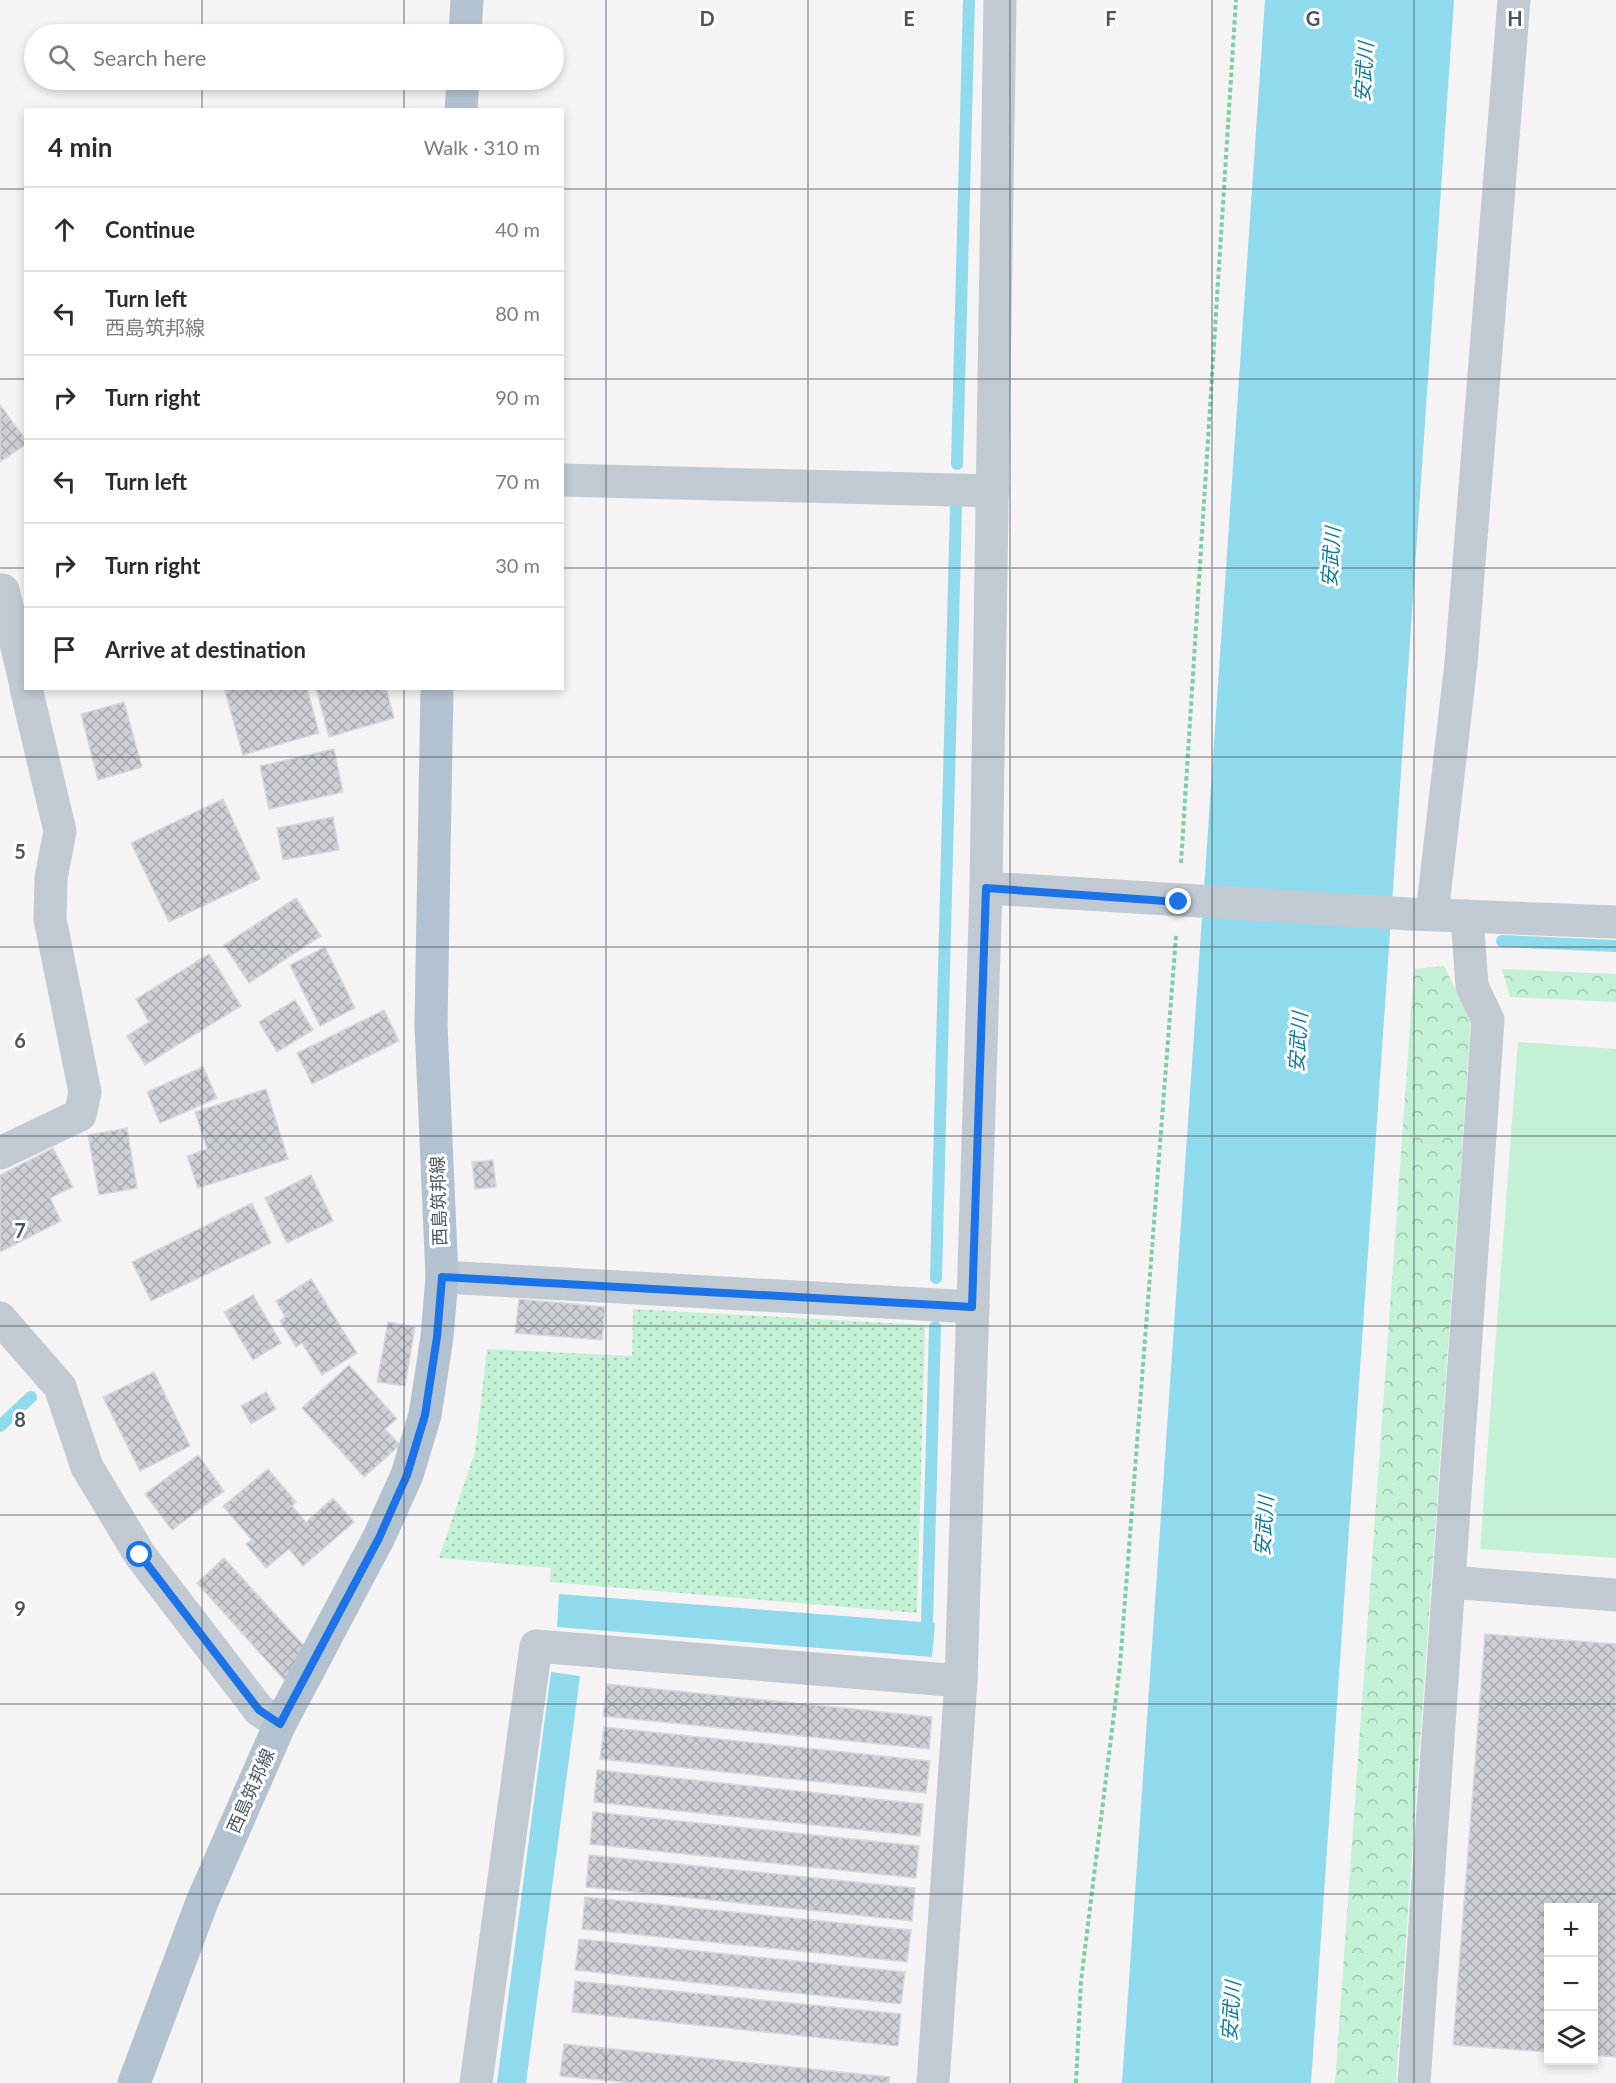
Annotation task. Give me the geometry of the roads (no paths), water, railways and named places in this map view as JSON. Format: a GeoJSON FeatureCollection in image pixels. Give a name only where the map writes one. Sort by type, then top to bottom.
{"type":"FeatureCollection","features":[{"type":"Feature","properties":{"kind":"main road"},"geometry":{"type":"LineString","coordinates":[[466,24],[467,0]]}},
{"type":"Feature","properties":{"kind":"main road"},"geometry":{"type":"LineString","coordinates":[[461,108],[462,90]]}},
{"type":"Feature","properties":{"kind":"main road","name":"西島筑邦線"},"geometry":{"type":"LineString","coordinates":[[134,2083],[202,1902],[280,1724],[379,1538],[407,1475],[425,1415],[437,1337],[442,1277],[431,1025],[437,690]]}},
{"type":"Feature","properties":{"kind":"street"},"geometry":{"type":"LineString","coordinates":[[933,2083],[961,1681],[986,888],[1000,0]]}},
{"type":"Feature","properties":{"kind":"street"},"geometry":{"type":"LineString","coordinates":[[1421,914],[1461,663],[1514,0]]}},
{"type":"Feature","properties":{"kind":"street"},"geometry":{"type":"LineString","coordinates":[[564,480],[993,491]]}},
{"type":"Feature","properties":{"kind":"street"},"geometry":{"type":"LineString","coordinates":[[9,586],[24,675]]}},
{"type":"Feature","properties":{"kind":"street"},"geometry":{"type":"LineString","coordinates":[[0,1153],[80,1115],[86,1092],[50,919],[51,878],[60,831],[27,690]]}},
{"type":"Feature","properties":{"kind":"street"},"geometry":{"type":"LineString","coordinates":[[986,888],[1179,902],[1616,922]]}},
{"type":"Feature","properties":{"kind":"street"},"geometry":{"type":"LineString","coordinates":[[1414,2083],[1488,1020],[1472,986],[1467,916]]}},
{"type":"Feature","properties":{"kind":"street"},"geometry":{"type":"LineString","coordinates":[[442,1277],[972,1307]]}},
{"type":"Feature","properties":{"kind":"street"},"geometry":{"type":"LineString","coordinates":[[0,1318],[60,1387],[87,1467],[140,1555],[259,1710],[280,1724]]}},
{"type":"Feature","properties":{"kind":"street"},"geometry":{"type":"LineString","coordinates":[[1449,1582],[1616,1595]]}},
{"type":"Feature","properties":{"kind":"street"},"geometry":{"type":"LineString","coordinates":[[476,2083],[536,1646],[961,1681]]}},
{"type":"Feature","properties":{"kind":"water","name":"安武川"},"geometry":{"type":"Polygon","coordinates":[[[1265,0],[1454,0],[1311,2083],[1122,2083],[1265,0]]]}},
{"type":"Feature","properties":{"kind":"water"},"geometry":{"type":"Polygon","coordinates":[[[559,1594],[935,1623],[932,1657],[557,1627],[559,1594]]]}},
{"type":"Feature","properties":{"kind":"water"},"geometry":{"type":"Polygon","coordinates":[[[551,1672],[580,1676],[526,2083],[497,2083],[551,1672]]]}},
{"type":"Feature","properties":{"kind":"waterway"},"geometry":{"type":"LineString","coordinates":[[957,464],[969,0]]}},
{"type":"Feature","properties":{"kind":"waterway"},"geometry":{"type":"LineString","coordinates":[[936,1278],[956,507]]}},
{"type":"Feature","properties":{"kind":"waterway"},"geometry":{"type":"LineString","coordinates":[[1502,941],[1616,946]]}},
{"type":"Feature","properties":{"kind":"waterway"},"geometry":{"type":"LineString","coordinates":[[927,1622],[935,1327]]}},
{"type":"Feature","properties":{"kind":"waterway"},"geometry":{"type":"LineString","coordinates":[[0,1426],[31,1397]]}}]}
